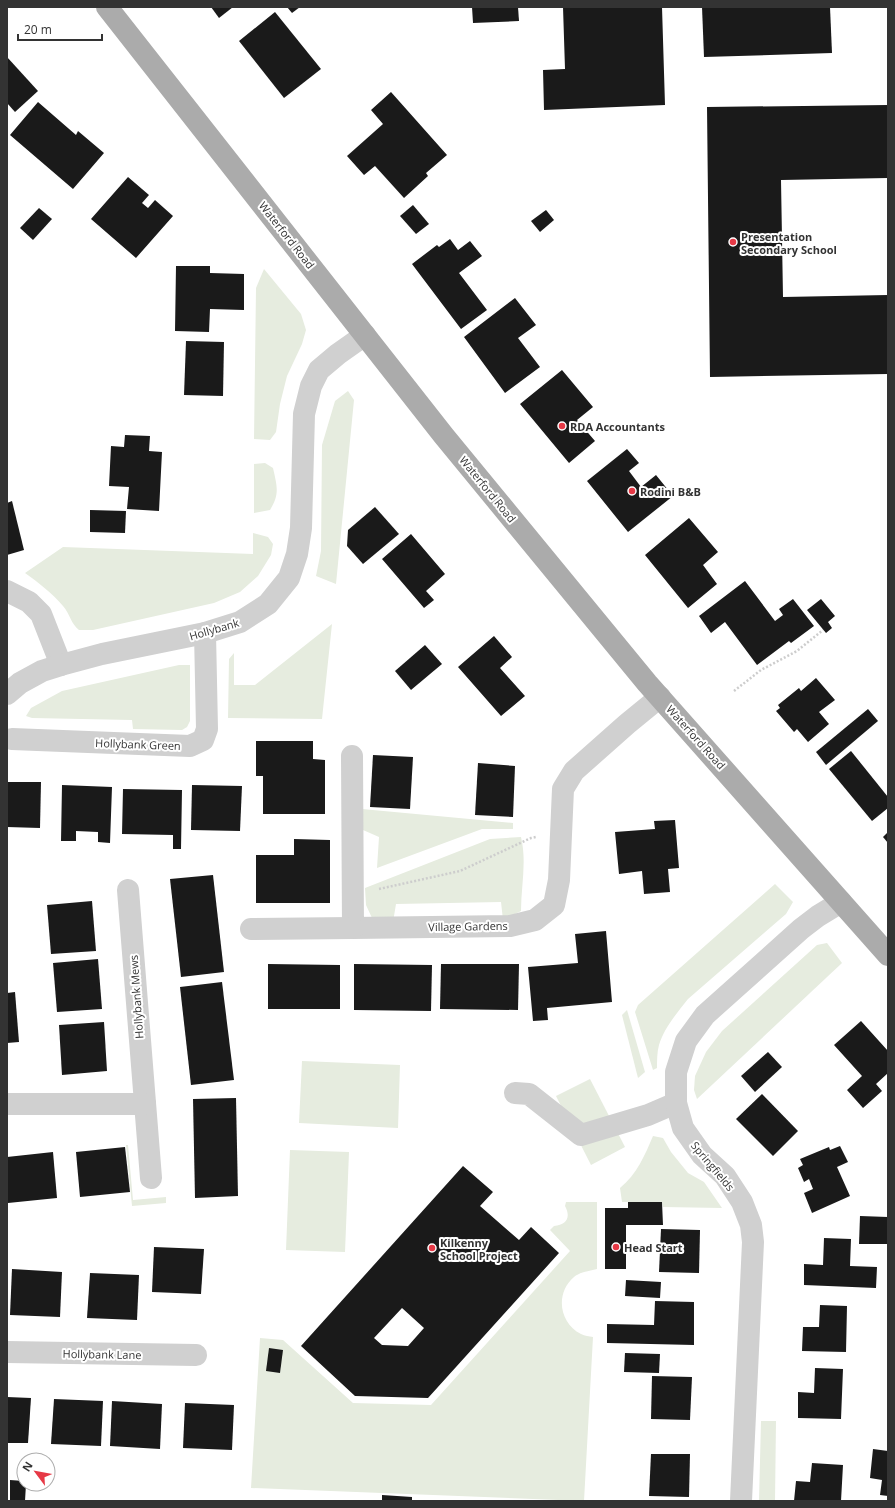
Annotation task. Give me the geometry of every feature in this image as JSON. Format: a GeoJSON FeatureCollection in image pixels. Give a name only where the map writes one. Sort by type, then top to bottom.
{"type":"FeatureCollection","features":[{"type":"Feature","properties":{"kind":"main road","name":"Waterford Road"},"geometry":{"type":"LineString","coordinates":[[107,7],[444,436],[660,697],[888,955]]}},
{"type":"Feature","properties":{"kind":"street","name":"Hollybank"},"geometry":{"type":"LineString","coordinates":[[7,694],[20,683],[36,674],[61,665],[97,655],[205,633],[240,622],[268,604],[289,578],[297,554],[301,528],[304,414],[311,386],[319,370],[338,354],[365,335]]}},
{"type":"Feature","properties":{"kind":"street"},"geometry":{"type":"LineString","coordinates":[[7,591],[29,602],[41,614],[61,665]]}},
{"type":"Feature","properties":{"kind":"street","name":"Hollybank Green"},"geometry":{"type":"LineString","coordinates":[[12,739],[190,746],[203,740],[207,729],[205,633]]}},
{"type":"Feature","properties":{"kind":"street","name":"Village Gardens"},"geometry":{"type":"LineString","coordinates":[[251,929],[510,926],[535,920],[554,905],[559,880],[563,789],[574,771],[660,697]]}},
{"type":"Feature","properties":{"kind":"street"},"geometry":{"type":"LineString","coordinates":[[352,756],[353,928]]}},
{"type":"Feature","properties":{"kind":"street","name":"Hollybank Mews"},"geometry":{"type":"LineString","coordinates":[[128,890],[151,1178]]}},
{"type":"Feature","properties":{"kind":"street","name":"Springfields"},"geometry":{"type":"LineString","coordinates":[[741,1501],[753,1242],[751,1225],[742,1202],[725,1176],[702,1155],[683,1128],[676,1103],[676,1072],[686,1041],[705,1015],[801,930],[818,916],[841,902]]}},
{"type":"Feature","properties":{"kind":"street"},"geometry":{"type":"LineString","coordinates":[[515,1093],[529,1094],[581,1135],[648,1115],[676,1103]]}},
{"type":"Feature","properties":{"kind":"street"},"geometry":{"type":"LineString","coordinates":[[7,1104],[145,1104]]}},
{"type":"Feature","properties":{"kind":"street","name":"Hollybank Lane"},"geometry":{"type":"LineString","coordinates":[[7,1352],[196,1355]]}},
{"type":"Feature","properties":{"kind":"path"},"geometry":{"type":"LineString","coordinates":[[734,691],[761,670],[797,651],[823,630]]}},
{"type":"Feature","properties":{"kind":"path"},"geometry":{"type":"LineString","coordinates":[[352,891],[371,891],[460,871],[531,838],[562,834]]}},
{"type":"Feature","properties":{"kind":"shaded area"},"geometry":{"type":"Polygon","coordinates":[[[264,269],[301,314],[306,330],[302,344],[287,376],[280,404],[276,432],[270,440],[254,439],[256,288],[264,269]]]}},
{"type":"Feature","properties":{"kind":"shaded area"},"geometry":{"type":"Polygon","coordinates":[[[348,391],[354,400],[336,584],[316,576],[321,551],[322,445],[335,401],[348,391]]]}},
{"type":"Feature","properties":{"kind":"shaded area"},"geometry":{"type":"Polygon","coordinates":[[[265,463],[273,468],[277,490],[270,510],[254,513],[254,464],[265,463]]]}},
{"type":"Feature","properties":{"kind":"shaded area"},"geometry":{"type":"Polygon","coordinates":[[[253,533],[268,537],[273,544],[271,555],[258,576],[240,592],[214,603],[93,630],[79,630],[74,625],[59,601],[25,573],[63,547],[253,554],[253,533]]]}},
{"type":"Feature","properties":{"kind":"shaded area"},"geometry":{"type":"Polygon","coordinates":[[[332,624],[322,719],[228,718],[229,659],[234,653],[234,685],[255,685],[332,624]]]}},
{"type":"Feature","properties":{"kind":"shaded area"},"geometry":{"type":"Polygon","coordinates":[[[179,665],[190,665],[190,721],[187,727],[182,730],[133,729],[132,720],[32,718],[26,716],[31,708],[62,691],[179,665]]]}},
{"type":"Feature","properties":{"kind":"shaded area"},"geometry":{"type":"Polygon","coordinates":[[[362,809],[513,823],[513,829],[482,829],[377,868],[379,837],[363,830],[362,809]]]}},
{"type":"Feature","properties":{"kind":"shaded area"},"geometry":{"type":"Polygon","coordinates":[[[521,837],[524,865],[521,911],[503,920],[501,902],[396,904],[393,922],[372,918],[366,905],[365,888],[490,839],[521,837]]]}},
{"type":"Feature","properties":{"kind":"shaded area"},"geometry":{"type":"Polygon","coordinates":[[[775,884],[793,902],[786,914],[688,999],[671,1021],[661,1039],[658,1048],[657,1068],[653,1070],[635,1012],[638,1005],[775,884]]]}},
{"type":"Feature","properties":{"kind":"shaded area"},"geometry":{"type":"Polygon","coordinates":[[[827,943],[842,963],[697,1099],[694,1090],[695,1076],[706,1052],[722,1031],[817,945],[827,943]]]}},
{"type":"Feature","properties":{"kind":"shaded area"},"geometry":{"type":"Polygon","coordinates":[[[627,1010],[645,1072],[638,1078],[622,1015],[627,1010]]]}},
{"type":"Feature","properties":{"kind":"shaded area"},"geometry":{"type":"Polygon","coordinates":[[[302,1061],[400,1065],[398,1128],[299,1123],[302,1061]]]}},
{"type":"Feature","properties":{"kind":"shaded area"},"geometry":{"type":"Polygon","coordinates":[[[590,1079],[625,1147],[591,1165],[556,1096],[590,1079]]]}},
{"type":"Feature","properties":{"kind":"shaded area"},"geometry":{"type":"Polygon","coordinates":[[[653,1136],[663,1138],[671,1152],[688,1173],[704,1182],[722,1208],[663,1207],[662,1202],[622,1202],[620,1188],[636,1170],[644,1157],[653,1136]]]}},
{"type":"Feature","properties":{"kind":"shaded area"},"geometry":{"type":"Polygon","coordinates":[[[126,1145],[128,1145],[133,1200],[166,1197],[166,1203],[132,1206],[126,1145]]]}},
{"type":"Feature","properties":{"kind":"shaded area"},"geometry":{"type":"Polygon","coordinates":[[[290,1150],[349,1152],[345,1252],[286,1250],[290,1150]]]}},
{"type":"Feature","properties":{"kind":"shaded area"},"geometry":{"type":"Polygon","coordinates":[[[566,1202],[597,1202],[597,1269],[576,1275],[568,1284],[562,1299],[564,1315],[568,1323],[581,1334],[593,1337],[584,1501],[251,1488],[260,1338],[283,1340],[353,1403],[431,1405],[570,1251],[550,1230],[554,1226],[562,1224],[567,1220],[568,1214],[565,1206],[566,1202]]]}},
{"type":"Feature","properties":{"kind":"shaded area"},"geometry":{"type":"Polygon","coordinates":[[[761,1421],[776,1421],[775,1501],[759,1501],[761,1421]]]}},
{"type":"Feature","properties":{"kind":"building"},"geometry":{"type":"Polygon","coordinates":[[[211,7],[233,7],[219,18],[211,7]]]}},
{"type":"Feature","properties":{"kind":"building"},"geometry":{"type":"Polygon","coordinates":[[[287,7],[300,7],[292,13],[287,7]]]}},
{"type":"Feature","properties":{"kind":"building"},"geometry":{"type":"Polygon","coordinates":[[[472,7],[518,7],[519,21],[473,23],[472,7]]]}},
{"type":"Feature","properties":{"kind":"building"},"geometry":{"type":"Polygon","coordinates":[[[563,7],[662,7],[665,105],[544,110],[543,70],[565,69],[563,7]]]}},
{"type":"Feature","properties":{"kind":"building"},"geometry":{"type":"Polygon","coordinates":[[[702,7],[830,7],[832,53],[704,57],[702,7]]]}},
{"type":"Feature","properties":{"kind":"building"},"geometry":{"type":"Polygon","coordinates":[[[275,12],[321,69],[284,98],[239,41],[275,12]]]}},
{"type":"Feature","properties":{"kind":"building"},"geometry":{"type":"Polygon","coordinates":[[[7,57],[38,91],[15,112],[7,103],[7,57]]]}},
{"type":"Feature","properties":{"kind":"building"},"geometry":{"type":"Polygon","coordinates":[[[391,92],[447,155],[426,173],[428,176],[404,198],[375,166],[364,175],[347,156],[383,124],[371,110],[391,92]]]}},
{"type":"Feature","properties":{"kind":"building"},"geometry":{"type":"Polygon","coordinates":[[[38,102],[76,135],[78,131],[104,153],[73,189],[10,135],[38,102]]]}},
{"type":"Feature","properties":{"kind":"building"},"geometry":{"type":"Polygon","coordinates":[[[888,105],[888,178],[781,180],[783,297],[888,295],[888,374],[710,377],[707,107],[888,105]]]}},
{"type":"Feature","properties":{"kind":"building"},"geometry":{"type":"Polygon","coordinates":[[[128,177],[149,195],[142,203],[148,208],[155,200],[173,216],[136,258],[91,219],[128,177]]]}},
{"type":"Feature","properties":{"kind":"building"},"geometry":{"type":"Polygon","coordinates":[[[413,205],[429,224],[416,234],[400,216],[413,205]]]}},
{"type":"Feature","properties":{"kind":"building"},"geometry":{"type":"Polygon","coordinates":[[[39,208],[52,219],[33,240],[20,228],[39,208]]]}},
{"type":"Feature","properties":{"kind":"building"},"geometry":{"type":"Polygon","coordinates":[[[546,210],[554,220],[540,232],[531,221],[546,210]]]}},
{"type":"Feature","properties":{"kind":"building"},"geometry":{"type":"Polygon","coordinates":[[[450,239],[458,250],[470,241],[482,256],[459,273],[487,310],[461,329],[412,264],[437,245],[439,247],[450,239]]]}},
{"type":"Feature","properties":{"kind":"building"},"geometry":{"type":"Polygon","coordinates":[[[176,266],[210,266],[210,273],[244,274],[244,310],[210,309],[209,332],[175,331],[176,266]]]}},
{"type":"Feature","properties":{"kind":"building"},"geometry":{"type":"Polygon","coordinates":[[[515,298],[536,325],[518,338],[540,367],[505,393],[464,337],[515,298]]]}},
{"type":"Feature","properties":{"kind":"building"},"geometry":{"type":"Polygon","coordinates":[[[186,341],[224,342],[223,396],[184,395],[186,341]]]}},
{"type":"Feature","properties":{"kind":"building"},"geometry":{"type":"Polygon","coordinates":[[[562,370],[593,407],[577,420],[595,441],[569,463],[520,404],[562,370]]]}},
{"type":"Feature","properties":{"kind":"building"},"geometry":{"type":"Polygon","coordinates":[[[125,435],[150,436],[149,451],[162,452],[159,511],[127,509],[129,487],[109,486],[111,446],[124,447],[125,435]]]}},
{"type":"Feature","properties":{"kind":"building","name":"Rodini B&B"},"geometry":{"type":"Polygon","coordinates":[[[627,449],[639,463],[629,471],[641,487],[656,475],[673,496],[628,532],[587,481],[627,449]]]}},
{"type":"Feature","properties":{"kind":"building"},"geometry":{"type":"Polygon","coordinates":[[[12,501],[24,550],[7,555],[7,503],[12,501]]]}},
{"type":"Feature","properties":{"kind":"building"},"geometry":{"type":"Polygon","coordinates":[[[375,507],[399,534],[363,564],[347,546],[348,530],[375,507]]]}},
{"type":"Feature","properties":{"kind":"building"},"geometry":{"type":"Polygon","coordinates":[[[90,510],[126,511],[125,533],[90,532],[90,510]]]}},
{"type":"Feature","properties":{"kind":"building"},"geometry":{"type":"Polygon","coordinates":[[[689,518],[718,552],[703,565],[717,584],[688,608],[645,555],[689,518]]]}},
{"type":"Feature","properties":{"kind":"building"},"geometry":{"type":"Polygon","coordinates":[[[411,534],[445,574],[426,591],[434,600],[424,608],[382,559],[411,534]]]}},
{"type":"Feature","properties":{"kind":"building"},"geometry":{"type":"Polygon","coordinates":[[[745,581],[775,621],[783,615],[779,609],[793,599],[814,626],[791,643],[789,641],[757,665],[725,622],[711,633],[699,616],[745,581]]]}},
{"type":"Feature","properties":{"kind":"building"},"geometry":{"type":"Polygon","coordinates":[[[821,599],[835,616],[828,622],[832,628],[826,633],[807,610],[821,599]]]}},
{"type":"Feature","properties":{"kind":"building"},"geometry":{"type":"Polygon","coordinates":[[[494,636],[512,657],[500,668],[525,696],[501,716],[458,667],[494,636]]]}},
{"type":"Feature","properties":{"kind":"building"},"geometry":{"type":"Polygon","coordinates":[[[425,645],[442,664],[411,690],[395,671],[425,645]]]}},
{"type":"Feature","properties":{"kind":"building"},"geometry":{"type":"Polygon","coordinates":[[[816,678],[835,700],[819,712],[829,724],[808,742],[797,729],[794,732],[776,711],[780,708],[778,705],[799,688],[801,691],[816,678]]]}},
{"type":"Feature","properties":{"kind":"building"},"geometry":{"type":"Polygon","coordinates":[[[868,709],[878,721],[826,765],[816,752],[868,709]]]}},
{"type":"Feature","properties":{"kind":"building"},"geometry":{"type":"Polygon","coordinates":[[[256,741],[313,741],[313,759],[325,760],[325,814],[263,814],[263,776],[256,776],[256,741]]]}},
{"type":"Feature","properties":{"kind":"building"},"geometry":{"type":"Polygon","coordinates":[[[851,751],[888,797],[888,808],[872,821],[829,769],[851,751]]]}},
{"type":"Feature","properties":{"kind":"building"},"geometry":{"type":"Polygon","coordinates":[[[373,755],[413,757],[410,809],[370,807],[373,755]]]}},
{"type":"Feature","properties":{"kind":"building"},"geometry":{"type":"Polygon","coordinates":[[[478,763],[515,766],[513,817],[475,815],[478,763]]]}},
{"type":"Feature","properties":{"kind":"building"},"geometry":{"type":"Polygon","coordinates":[[[7,782],[41,782],[40,828],[7,827],[7,782]]]}},
{"type":"Feature","properties":{"kind":"building"},"geometry":{"type":"Polygon","coordinates":[[[62,785],[112,787],[110,843],[98,842],[98,832],[76,831],[76,841],[61,841],[62,785]]]}},
{"type":"Feature","properties":{"kind":"building"},"geometry":{"type":"Polygon","coordinates":[[[192,785],[242,786],[240,831],[191,830],[192,785]]]}},
{"type":"Feature","properties":{"kind":"building"},"geometry":{"type":"Polygon","coordinates":[[[123,789],[182,790],[181,849],[173,849],[173,835],[122,834],[123,789]]]}},
{"type":"Feature","properties":{"kind":"building"},"geometry":{"type":"Polygon","coordinates":[[[675,820],[679,868],[668,869],[670,892],[644,894],[642,871],[619,874],[615,832],[655,829],[654,821],[675,820]]]}},
{"type":"Feature","properties":{"kind":"building"},"geometry":{"type":"Polygon","coordinates":[[[888,832],[888,843],[883,837],[888,832]]]}},
{"type":"Feature","properties":{"kind":"building"},"geometry":{"type":"Polygon","coordinates":[[[294,839],[330,840],[330,903],[256,903],[256,855],[294,855],[294,839]]]}},
{"type":"Feature","properties":{"kind":"building"},"geometry":{"type":"Polygon","coordinates":[[[213,875],[224,972],[181,977],[170,879],[213,875]]]}},
{"type":"Feature","properties":{"kind":"building"},"geometry":{"type":"Polygon","coordinates":[[[92,901],[96,951],[51,954],[47,905],[92,901]]]}},
{"type":"Feature","properties":{"kind":"building"},"geometry":{"type":"Polygon","coordinates":[[[606,931],[612,1002],[547,1008],[548,1020],[533,1021],[528,967],[578,963],[575,934],[606,931]]]}},
{"type":"Feature","properties":{"kind":"building"},"geometry":{"type":"Polygon","coordinates":[[[98,959],[102,1009],[57,1012],[53,963],[98,959]]]}},
{"type":"Feature","properties":{"kind":"building"},"geometry":{"type":"Polygon","coordinates":[[[268,964],[340,965],[340,1009],[268,1009],[268,964]]]}},
{"type":"Feature","properties":{"kind":"building"},"geometry":{"type":"Polygon","coordinates":[[[354,964],[432,965],[431,1011],[354,1010],[354,964]]]}},
{"type":"Feature","properties":{"kind":"building"},"geometry":{"type":"Polygon","coordinates":[[[441,964],[519,964],[518,1010],[440,1009],[441,964]]]}},
{"type":"Feature","properties":{"kind":"building"},"geometry":{"type":"Polygon","coordinates":[[[222,982],[234,1080],[191,1085],[180,987],[222,982]]]}},
{"type":"Feature","properties":{"kind":"building"},"geometry":{"type":"Polygon","coordinates":[[[15,992],[19,1042],[7,1043],[7,993],[15,992]]]}},
{"type":"Feature","properties":{"kind":"building"},"geometry":{"type":"Polygon","coordinates":[[[861,1021],[888,1051],[888,1073],[876,1084],[882,1091],[863,1108],[847,1090],[862,1076],[834,1045],[861,1021]]]}},
{"type":"Feature","properties":{"kind":"building"},"geometry":{"type":"Polygon","coordinates":[[[104,1022],[107,1071],[62,1075],[59,1025],[104,1022]]]}},
{"type":"Feature","properties":{"kind":"building"},"geometry":{"type":"Polygon","coordinates":[[[768,1052],[782,1067],[755,1092],[741,1076],[768,1052]]]}},
{"type":"Feature","properties":{"kind":"building"},"geometry":{"type":"Polygon","coordinates":[[[762,1094],[798,1131],[773,1156],[736,1119],[762,1094]]]}},
{"type":"Feature","properties":{"kind":"building"},"geometry":{"type":"Polygon","coordinates":[[[236,1098],[238,1196],[195,1198],[193,1099],[236,1098]]]}},
{"type":"Feature","properties":{"kind":"building"},"geometry":{"type":"Polygon","coordinates":[[[840,1146],[848,1162],[837,1167],[850,1196],[812,1213],[804,1193],[813,1189],[809,1179],[804,1182],[798,1168],[803,1165],[800,1159],[829,1147],[830,1150],[840,1146]]]}},
{"type":"Feature","properties":{"kind":"building"},"geometry":{"type":"Polygon","coordinates":[[[125,1147],[130,1192],[80,1197],[76,1152],[125,1147]]]}},
{"type":"Feature","properties":{"kind":"building"},"geometry":{"type":"Polygon","coordinates":[[[53,1152],[57,1198],[8,1203],[7,1157],[53,1152]]]}},
{"type":"Feature","properties":{"kind":"building"},"geometry":{"type":"Polygon","coordinates":[[[463,1166],[493,1192],[480,1206],[519,1240],[531,1227],[559,1253],[428,1398],[355,1396],[301,1346],[463,1166]],[[402,1308],[374,1338],[382,1345],[408,1346],[424,1328],[402,1308]]]}},
{"type":"Feature","properties":{"kind":"building","name":"Head Start"},"geometry":{"type":"Polygon","coordinates":[[[628,1202],[662,1202],[663,1225],[626,1225],[626,1269],[605,1269],[605,1208],[628,1208],[628,1202]]]}},
{"type":"Feature","properties":{"kind":"building"},"geometry":{"type":"Polygon","coordinates":[[[860,1216],[888,1217],[888,1244],[859,1244],[860,1216]]]}},
{"type":"Feature","properties":{"kind":"building"},"geometry":{"type":"Polygon","coordinates":[[[661,1229],[700,1230],[699,1273],[659,1272],[661,1229]]]}},
{"type":"Feature","properties":{"kind":"building"},"geometry":{"type":"Polygon","coordinates":[[[824,1238],[851,1239],[850,1266],[877,1267],[876,1288],[804,1285],[804,1264],[823,1265],[824,1238]]]}},
{"type":"Feature","properties":{"kind":"building"},"geometry":{"type":"Polygon","coordinates":[[[154,1247],[204,1249],[201,1294],[152,1292],[154,1247]]]}},
{"type":"Feature","properties":{"kind":"building"},"geometry":{"type":"Polygon","coordinates":[[[12,1269],[62,1272],[60,1317],[10,1315],[12,1269]]]}},
{"type":"Feature","properties":{"kind":"building"},"geometry":{"type":"Polygon","coordinates":[[[90,1273],[139,1275],[137,1320],[87,1318],[90,1273]]]}},
{"type":"Feature","properties":{"kind":"building"},"geometry":{"type":"Polygon","coordinates":[[[626,1280],[661,1282],[660,1298],[625,1296],[626,1280]]]}},
{"type":"Feature","properties":{"kind":"building"},"geometry":{"type":"Polygon","coordinates":[[[655,1301],[694,1302],[694,1345],[607,1343],[607,1324],[654,1325],[655,1301]]]}},
{"type":"Feature","properties":{"kind":"building"},"geometry":{"type":"Polygon","coordinates":[[[820,1305],[847,1306],[846,1352],[802,1351],[803,1327],[819,1327],[820,1305]]]}},
{"type":"Feature","properties":{"kind":"building"},"geometry":{"type":"Polygon","coordinates":[[[269,1348],[283,1350],[280,1373],[266,1371],[269,1348]]]}},
{"type":"Feature","properties":{"kind":"building"},"geometry":{"type":"Polygon","coordinates":[[[625,1353],[660,1354],[659,1373],[624,1372],[625,1353]]]}},
{"type":"Feature","properties":{"kind":"building"},"geometry":{"type":"Polygon","coordinates":[[[815,1368],[843,1369],[841,1419],[798,1418],[798,1392],[814,1393],[815,1368]]]}},
{"type":"Feature","properties":{"kind":"building"},"geometry":{"type":"Polygon","coordinates":[[[652,1376],[692,1377],[690,1420],[651,1419],[652,1376]]]}},
{"type":"Feature","properties":{"kind":"building"},"geometry":{"type":"Polygon","coordinates":[[[7,1397],[31,1398],[28,1443],[7,1443],[7,1397]]]}},
{"type":"Feature","properties":{"kind":"building"},"geometry":{"type":"Polygon","coordinates":[[[54,1399],[103,1401],[101,1446],[51,1444],[54,1399]]]}},
{"type":"Feature","properties":{"kind":"building"},"geometry":{"type":"Polygon","coordinates":[[[112,1401],[162,1404],[160,1449],[110,1446],[112,1401]]]}},
{"type":"Feature","properties":{"kind":"building"},"geometry":{"type":"Polygon","coordinates":[[[185,1403],[234,1405],[232,1450],[183,1448],[185,1403]]]}},
{"type":"Feature","properties":{"kind":"building"},"geometry":{"type":"Polygon","coordinates":[[[873,1449],[888,1451],[888,1496],[880,1495],[882,1480],[870,1478],[873,1449]]]}},
{"type":"Feature","properties":{"kind":"building"},"geometry":{"type":"Polygon","coordinates":[[[651,1454],[690,1454],[689,1497],[649,1496],[651,1454]]]}},
{"type":"Feature","properties":{"kind":"building"},"geometry":{"type":"Polygon","coordinates":[[[812,1463],[843,1465],[841,1501],[794,1501],[796,1481],[810,1482],[812,1463]]]}},
{"type":"Feature","properties":{"kind":"building"},"geometry":{"type":"Polygon","coordinates":[[[10,1480],[16,1480],[16,1492],[26,1492],[25,1501],[10,1501],[10,1480]]]}},
{"type":"Feature","properties":{"kind":"building"},"geometry":{"type":"Polygon","coordinates":[[[382,1495],[412,1497],[412,1501],[382,1501],[382,1495]]]}},
{"type":"Feature","properties":{"kind":"place","name":"Presentation Secondary School"},"geometry":{"type":"Point","coordinates":[733,242]}},
{"type":"Feature","properties":{"kind":"place","name":"RDA Accountants"},"geometry":{"type":"Point","coordinates":[562,426]}},
{"type":"Feature","properties":{"kind":"place","name":"Rodini B&B"},"geometry":{"type":"Point","coordinates":[632,491]}},
{"type":"Feature","properties":{"kind":"place","name":"Head Start"},"geometry":{"type":"Point","coordinates":[616,1247]}},
{"type":"Feature","properties":{"kind":"place","name":"Kilkenny School Project"},"geometry":{"type":"Point","coordinates":[432,1248]}}]}
